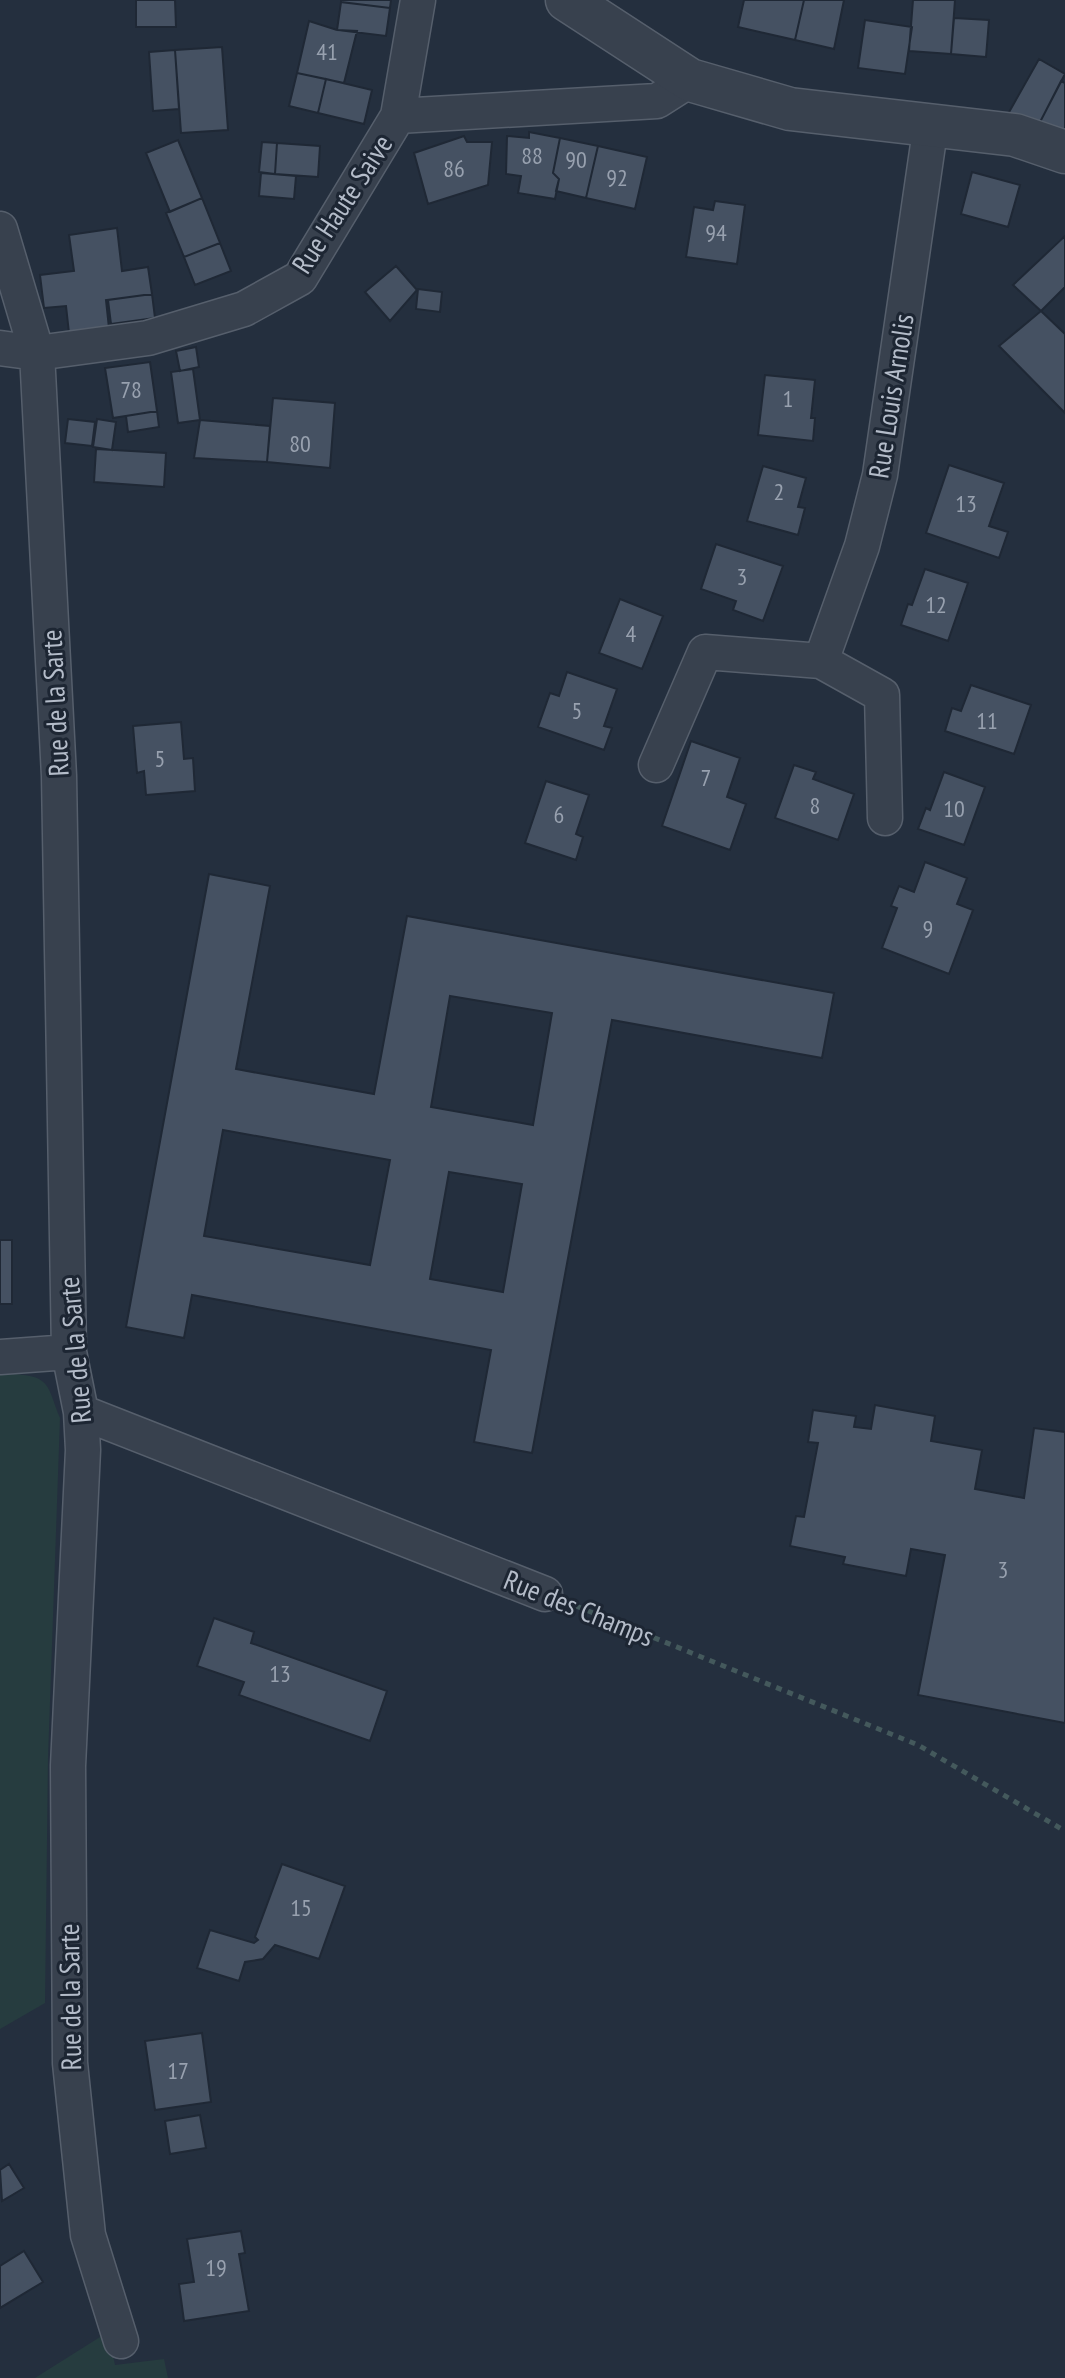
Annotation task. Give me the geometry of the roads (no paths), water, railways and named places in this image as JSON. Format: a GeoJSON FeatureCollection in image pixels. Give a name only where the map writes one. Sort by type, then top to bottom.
{"type":"FeatureCollection","features":[{"type":"Feature","properties":{"kind":"street","name":"Rue Haute Saive"},"geometry":{"type":"LineString","coordinates":[[0,348],[37,353],[148,338],[244,309],[300,278],[398,116],[418,0]]}},
{"type":"Feature","properties":{"kind":"street"},"geometry":{"type":"LineString","coordinates":[[567,0],[690,80],[790,109],[1015,135],[1065,152]]}},
{"type":"Feature","properties":{"kind":"street","name":"Rue Haute Saive"},"geometry":{"type":"LineString","coordinates":[[398,116],[657,101],[690,80]]}},
{"type":"Feature","properties":{"kind":"street","name":"Rue Louis Arnolis"},"geometry":{"type":"LineString","coordinates":[[821,661],[862,546],[880,475],[931,124]]}},
{"type":"Feature","properties":{"kind":"street"},"geometry":{"type":"LineString","coordinates":[[0,229],[37,353]]}},
{"type":"Feature","properties":{"kind":"street","name":"Rue de la Sarte"},"geometry":{"type":"LineString","coordinates":[[37,353],[59,776],[69,1352],[81,1412],[83,1450],[68,1766],[70,2063],[88,2235],[121,2341]]}},
{"type":"Feature","properties":{"kind":"street"},"geometry":{"type":"LineString","coordinates":[[656,765],[705,652],[821,661],[882,695],[885,818]]}},
{"type":"Feature","properties":{"kind":"street"},"geometry":{"type":"LineString","coordinates":[[0,1357],[69,1352]]}},
{"type":"Feature","properties":{"kind":"street","name":"Rue des Champs"},"geometry":{"type":"LineString","coordinates":[[81,1412],[545,1594]]}}]}
